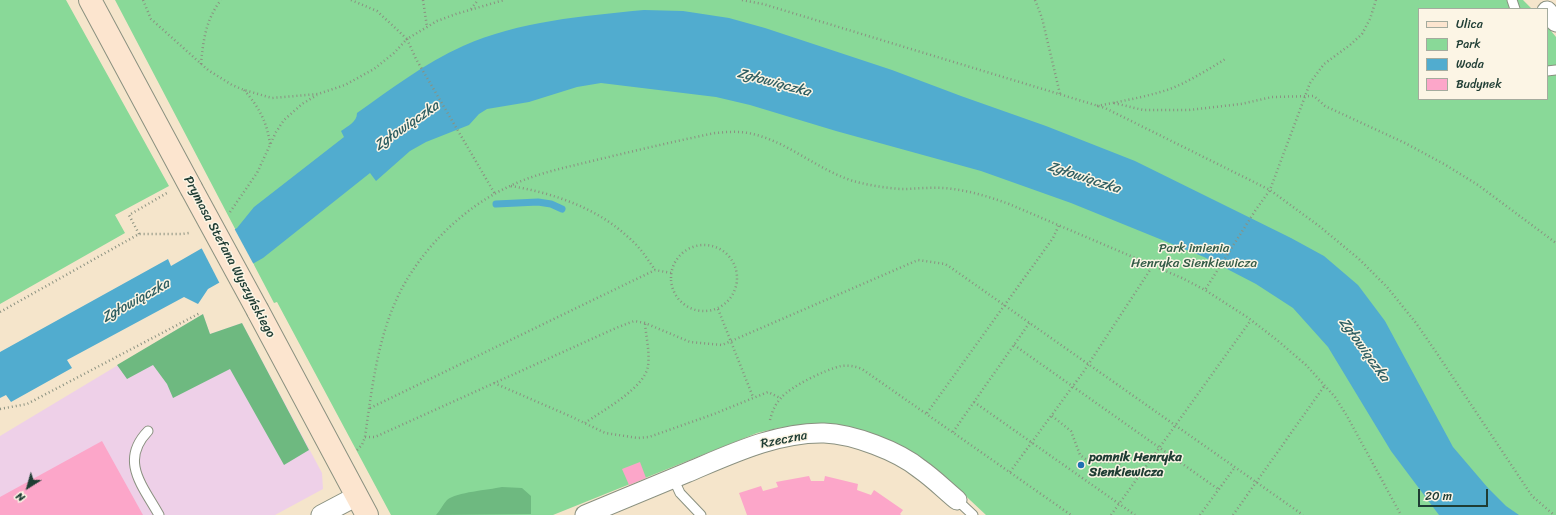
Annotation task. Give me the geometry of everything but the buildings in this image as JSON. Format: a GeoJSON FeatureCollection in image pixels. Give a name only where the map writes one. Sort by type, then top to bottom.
{"type":"FeatureCollection","features":[{"type":"Feature","properties":{"kind":"main road","name":"Prymasa Stefana Wyszyńskiego"},"geometry":{"type":"LineString","coordinates":[[90,0],[367,515]]}},
{"type":"Feature","properties":{"kind":"street"},"geometry":{"type":"LineString","coordinates":[[1536,0],[1544,8]]}},
{"type":"Feature","properties":{"kind":"street"},"geometry":{"type":"LineString","coordinates":[[1548,12],[1556,22]]}},
{"type":"Feature","properties":{"kind":"street","name":"Rzeczna"},"geometry":{"type":"LineString","coordinates":[[585,515],[673,478],[768,441],[805,434],[825,433],[858,439],[880,447],[920,468],[957,500]]}},
{"type":"Feature","properties":{"kind":"street"},"geometry":{"type":"LineString","coordinates":[[321,515],[357,496]]}},
{"type":"Feature","properties":{"kind":"lane"},"geometry":{"type":"LineString","coordinates":[[148,430],[136,447],[133,461],[135,472],[159,515]]}},
{"type":"Feature","properties":{"kind":"lane"},"geometry":{"type":"LineString","coordinates":[[673,478],[680,493],[701,515]]}},
{"type":"Feature","properties":{"kind":"lane","name":"Rzeczna"},"geometry":{"type":"LineString","coordinates":[[957,500],[973,515]]}},
{"type":"Feature","properties":{"kind":"path"},"geometry":{"type":"LineString","coordinates":[[143,0],[151,19],[201,65],[232,85],[272,98],[318,94],[345,85],[367,73],[387,59],[407,40],[437,21],[504,0]]}},
{"type":"Feature","properties":{"kind":"path"},"geometry":{"type":"LineString","coordinates":[[201,65],[203,41],[206,28],[211,15],[221,0]]}},
{"type":"Feature","properties":{"kind":"path"},"geometry":{"type":"LineString","coordinates":[[351,0],[377,11],[407,40],[416,59],[495,194]]}},
{"type":"Feature","properties":{"kind":"path"},"geometry":{"type":"LineString","coordinates":[[423,0],[427,27]]}},
{"type":"Feature","properties":{"kind":"path"},"geometry":{"type":"LineString","coordinates":[[471,10],[478,0]]}},
{"type":"Feature","properties":{"kind":"path"},"geometry":{"type":"LineString","coordinates":[[742,0],[763,4],[1105,108],[1270,190],[1319,226],[1348,250],[1387,287],[1416,323],[1532,496],[1554,515]]}},
{"type":"Feature","properties":{"kind":"path"},"geometry":{"type":"LineString","coordinates":[[1035,0],[1042,18],[1060,94]]}},
{"type":"Feature","properties":{"kind":"path"},"geometry":{"type":"LineString","coordinates":[[1205,290],[1270,190],[1310,83],[1324,64],[1350,46],[1362,34],[1370,19],[1376,0]]}},
{"type":"Feature","properties":{"kind":"path"},"geometry":{"type":"LineString","coordinates":[[1097,106],[1135,99],[1170,88],[1197,76],[1227,58]]}},
{"type":"Feature","properties":{"kind":"path"},"geometry":{"type":"LineString","coordinates":[[244,90],[262,115],[268,129],[270,144]]}},
{"type":"Feature","properties":{"kind":"path"},"geometry":{"type":"LineString","coordinates":[[226,215],[232,210],[257,173],[276,132],[284,120],[302,104],[318,94]]}},
{"type":"Feature","properties":{"kind":"path"},"geometry":{"type":"LineString","coordinates":[[1114,103],[1144,110],[1189,110],[1241,104],[1272,98],[1314,96],[1325,106],[1405,143],[1444,164],[1484,189],[1556,243]]}},
{"type":"Feature","properties":{"kind":"path"},"geometry":{"type":"LineString","coordinates":[[338,461],[357,450],[362,445],[385,331],[392,310],[405,283],[416,265],[438,239],[472,210],[495,194],[532,176],[715,132],[734,131],[764,137],[836,174],[853,181],[886,188],[942,188],[975,192],[1009,204],[1154,264],[1205,290],[1251,320],[1306,365],[1325,386],[1348,416],[1402,515]]}},
{"type":"Feature","properties":{"kind":"path"},"geometry":{"type":"LineString","coordinates":[[510,186],[566,200],[612,224],[643,252],[655,270]]}},
{"type":"Feature","properties":{"kind":"path"},"geometry":{"type":"LineString","coordinates":[[139,234],[129,215],[168,193]]}},
{"type":"Feature","properties":{"kind":"path"},"geometry":{"type":"LineString","coordinates":[[927,414],[1053,238],[1059,225]]}},
{"type":"Feature","properties":{"kind":"path"},"geometry":{"type":"LineString","coordinates":[[0,312],[139,234],[182,234],[195,231]]}},
{"type":"Feature","properties":{"kind":"path"},"geometry":{"type":"LineString","coordinates":[[698,246],[712,246],[724,252],[733,262],[737,276],[736,289],[729,301],[718,309],[706,312],[694,310],[684,305],[676,296],[671,285],[671,273],[676,260],[686,250],[698,246]]}},
{"type":"Feature","properties":{"kind":"path"},"geometry":{"type":"LineString","coordinates":[[364,437],[375,437],[634,321],[645,323],[690,342],[722,345],[918,260],[945,264],[950,267],[1005,304],[1303,515]]}},
{"type":"Feature","properties":{"kind":"path"},"geometry":{"type":"LineString","coordinates":[[1010,472],[1089,364],[1154,264]]}},
{"type":"Feature","properties":{"kind":"path"},"geometry":{"type":"LineString","coordinates":[[369,408],[655,270],[671,273]]}},
{"type":"Feature","properties":{"kind":"path"},"geometry":{"type":"LineString","coordinates":[[718,309],[732,341],[753,398]]}},
{"type":"Feature","properties":{"kind":"path"},"geometry":{"type":"LineString","coordinates":[[0,410],[27,404],[200,313]]}},
{"type":"Feature","properties":{"kind":"path"},"geometry":{"type":"LineString","coordinates":[[1111,515],[1251,320]]}},
{"type":"Feature","properties":{"kind":"path"},"geometry":{"type":"LineString","coordinates":[[953,432],[1030,322]]}},
{"type":"Feature","properties":{"kind":"path"},"geometry":{"type":"LineString","coordinates":[[585,423],[634,389],[645,375],[648,358],[645,323]]}},
{"type":"Feature","properties":{"kind":"path"},"geometry":{"type":"LineString","coordinates":[[1014,345],[1218,489]]}},
{"type":"Feature","properties":{"kind":"path"},"geometry":{"type":"LineString","coordinates":[[768,441],[768,423],[774,408],[780,398],[791,388],[840,366],[849,366],[862,369],[1071,515]]}},
{"type":"Feature","properties":{"kind":"path"},"geometry":{"type":"LineString","coordinates":[[494,383],[605,433],[638,438],[649,437],[714,414],[768,392],[780,398]]}},
{"type":"Feature","properties":{"kind":"path"},"geometry":{"type":"LineString","coordinates":[[1233,515],[1325,386]]}},
{"type":"Feature","properties":{"kind":"path"},"geometry":{"type":"LineString","coordinates":[[974,402],[1135,515]]}},
{"type":"Feature","properties":{"kind":"path"},"geometry":{"type":"LineString","coordinates":[[1052,416],[1071,431],[1080,455],[1090,462],[1116,462],[1138,478]]}},
{"type":"Feature","properties":{"kind":"path"},"geometry":{"type":"LineString","coordinates":[[1200,515],[1235,467]]}},
{"type":"Feature","properties":{"kind":"shaded area"},"geometry":{"type":"Polygon","coordinates":[[[203,314],[210,334],[242,323],[322,473],[323,489],[275,515],[0,515],[0,436],[203,314]]]}},
{"type":"Feature","properties":{"kind":"green space"},"geometry":{"type":"Polygon","coordinates":[[[0,0],[66,0],[169,186],[115,215],[125,233],[0,304],[0,0]]]}},
{"type":"Feature","properties":{"kind":"green space","name":"Park imienia Henryka Sienkiewicza"},"geometry":{"type":"Polygon","coordinates":[[[115,0],[1523,0],[1531,8],[1418,8],[1418,100],[1548,100],[1548,27],[1556,37],[1556,515],[986,515],[939,471],[903,449],[810,425],[778,428],[757,433],[553,515],[391,515],[277,302],[274,303],[115,0]]]}},
{"type":"Feature","properties":{"kind":"green space"},"geometry":{"type":"Polygon","coordinates":[[[203,314],[210,334],[242,323],[309,450],[284,465],[230,369],[173,398],[167,384],[153,365],[127,379],[117,365],[203,314]]]}},
{"type":"Feature","properties":{"kind":"green space"},"geometry":{"type":"Polygon","coordinates":[[[502,487],[522,488],[531,496],[531,514],[436,515],[447,500],[452,497],[465,493],[502,487]]]}},
{"type":"Feature","properties":{"kind":"water","name":"Zgłowiączka"},"geometry":{"type":"Polygon","coordinates":[[[644,10],[683,11],[729,18],[765,28],[892,70],[1046,126],[1135,161],[1291,238],[1324,256],[1358,285],[1385,321],[1453,447],[1488,488],[1506,506],[1519,515],[1439,515],[1391,451],[1328,347],[1293,308],[1256,284],[1204,257],[1071,203],[981,171],[836,131],[750,105],[716,97],[601,83],[577,87],[529,102],[487,109],[479,114],[469,125],[426,142],[410,151],[376,181],[370,173],[263,258],[208,289],[198,304],[184,297],[67,360],[72,368],[11,402],[6,395],[0,398],[0,352],[168,259],[171,266],[237,228],[254,207],[344,137],[341,131],[354,121],[357,113],[435,60],[463,46],[484,38],[529,25],[575,17],[644,10]]]}},
{"type":"Feature","properties":{"kind":"pier"},"geometry":{"type":"Polygon","coordinates":[[[234,228],[254,265],[220,284],[201,247],[234,228]]]}},
{"type":"Feature","properties":{"kind":"waterway"},"geometry":{"type":"LineString","coordinates":[[496,204],[538,202],[551,204],[562,209]]}},
{"type":"Feature","properties":{"kind":"place","name":"pomnik Henryka Sienkiewicza"},"geometry":{"type":"Point","coordinates":[1081,465]}}]}
